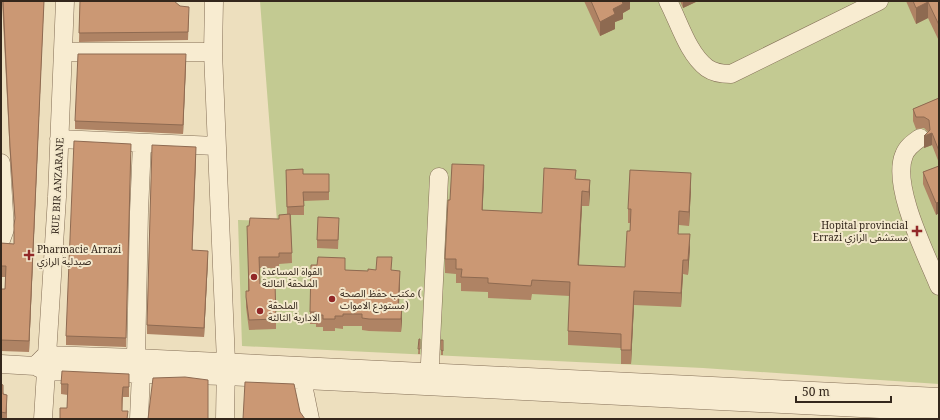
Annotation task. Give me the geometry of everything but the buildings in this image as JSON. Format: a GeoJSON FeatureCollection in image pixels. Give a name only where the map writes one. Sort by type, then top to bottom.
{"type":"FeatureCollection","features":[{"type":"Feature","properties":{"kind":"street","name":"RUE BIR ANZARANE"},"geometry":{"type":"LineString","coordinates":[[43,419],[42,364],[59,139],[65,1]]}},
{"type":"Feature","properties":{"kind":"street"},"geometry":{"type":"LineString","coordinates":[[214,1],[213,52],[226,369],[225,419]]}},
{"type":"Feature","properties":{"kind":"street"},"geometry":{"type":"LineString","coordinates":[[668,1],[691,47],[701,63],[709,69],[722,74],[731,74],[879,1]]}},
{"type":"Feature","properties":{"kind":"street"},"geometry":{"type":"LineString","coordinates":[[63,52],[213,52]]}},
{"type":"Feature","properties":{"kind":"street"},"geometry":{"type":"LineString","coordinates":[[920,138],[907,149],[904,155],[901,181],[907,205],[939,286]]}},
{"type":"Feature","properties":{"kind":"street"},"geometry":{"type":"LineString","coordinates":[[59,139],[216,146]]}},
{"type":"Feature","properties":{"kind":"street"},"geometry":{"type":"LineString","coordinates":[[139,419],[139,212],[142,143]]}},
{"type":"Feature","properties":{"kind":"street"},"geometry":{"type":"LineString","coordinates":[[1,162],[4,229],[1,240]]}},
{"type":"Feature","properties":{"kind":"street"},"geometry":{"type":"LineString","coordinates":[[429,379],[439,177]]}},
{"type":"Feature","properties":{"kind":"street"},"geometry":{"type":"LineString","coordinates":[[1,364],[226,369],[429,379],[565,386],[939,412]]}},
{"type":"Feature","properties":{"kind":"street"},"geometry":{"type":"LineString","coordinates":[[300,373],[310,419]]}},
{"type":"Feature","properties":{"kind":"street"},"geometry":{"type":"LineString","coordinates":[[565,386],[939,397]]}},
{"type":"Feature","properties":{"kind":"green space"},"geometry":{"type":"Polygon","coordinates":[[[260,1],[939,1],[939,384],[703,368],[242,346],[238,220],[277,221],[260,1]]]}},
{"type":"Feature","properties":{"kind":"place","name":"Hopital provincial Errazi مستشفى الرازي"},"geometry":{"type":"Point","coordinates":[917,231]}},
{"type":"Feature","properties":{"kind":"place","name":"Pharmacie Arrazi صيدلية الرازي"},"geometry":{"type":"Point","coordinates":[29,255]}},
{"type":"Feature","properties":{"kind":"place","name":"القواة المساعدة الملحقة الثالثة"},"geometry":{"type":"Point","coordinates":[254,277]}},
{"type":"Feature","properties":{"kind":"place","name":"مكتب حفظ الصحة ( مستودع الاموات)"},"geometry":{"type":"Point","coordinates":[332,299]}},
{"type":"Feature","properties":{"kind":"place","name":"الملحقة الادارية الثالثة"},"geometry":{"type":"Point","coordinates":[260,311]}}]}
